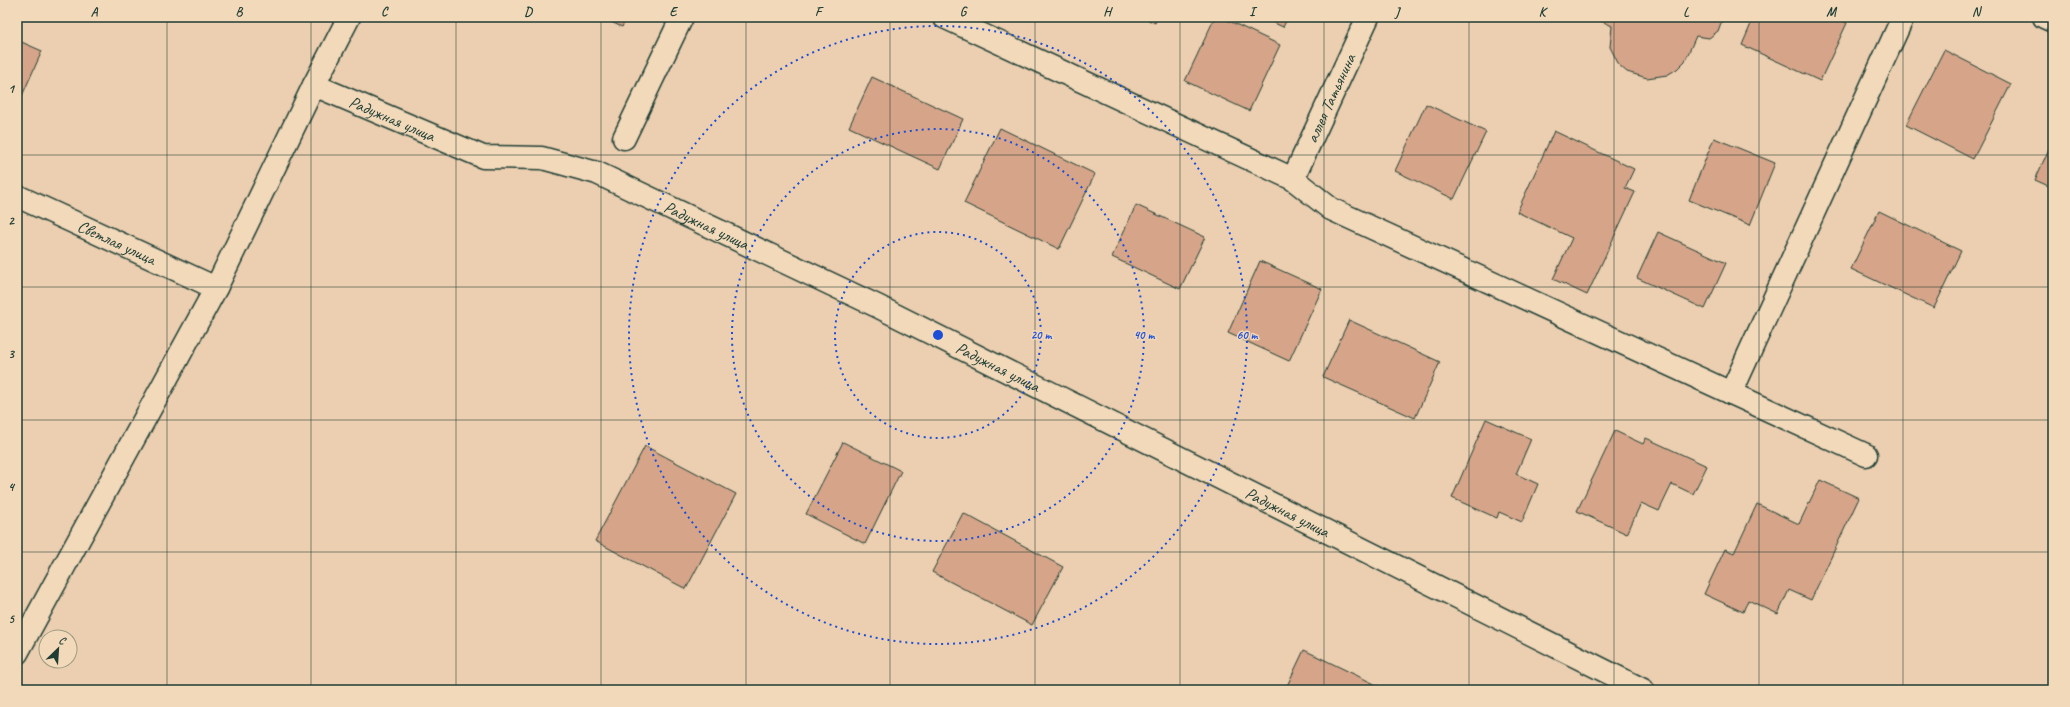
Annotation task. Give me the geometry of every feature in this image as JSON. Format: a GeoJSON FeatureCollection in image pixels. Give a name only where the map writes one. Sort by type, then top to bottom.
{"type":"FeatureCollection","features":[{"type":"Feature","properties":{"kind":"street"},"geometry":{"type":"LineString","coordinates":[[17,653],[216,288],[314,85],[350,17]]}},
{"type":"Feature","properties":{"kind":"street"},"geometry":{"type":"LineString","coordinates":[[624,138],[682,17]]}},
{"type":"Feature","properties":{"kind":"street"},"geometry":{"type":"LineString","coordinates":[[944,17],[1293,179],[1332,209],[1866,455]]}},
{"type":"Feature","properties":{"kind":"street","name":"аллея Татьянина"},"geometry":{"type":"LineString","coordinates":[[1293,179],[1368,17]]}},
{"type":"Feature","properties":{"kind":"street"},"geometry":{"type":"LineString","coordinates":[[1731,393],[1903,17]]}},
{"type":"Feature","properties":{"kind":"street"},"geometry":{"type":"LineString","coordinates":[[2044,17],[2053,21]]}},
{"type":"Feature","properties":{"kind":"street","name":"Радужная улица"},"geometry":{"type":"LineString","coordinates":[[314,85],[483,157],[542,158],[597,173],[877,306],[1643,690]]}},
{"type":"Feature","properties":{"kind":"street","name":"Светлая улица"},"geometry":{"type":"LineString","coordinates":[[17,196],[216,288]]}},
{"type":"Feature","properties":{"kind":"building"},"geometry":{"type":"Polygon","coordinates":[[[600,17],[627,17],[622,27],[600,17]]]}},
{"type":"Feature","properties":{"kind":"building"},"geometry":{"type":"Polygon","coordinates":[[[1142,17],[1158,17],[1155,23],[1142,17]]]}},
{"type":"Feature","properties":{"kind":"building"},"geometry":{"type":"Polygon","coordinates":[[[1215,17],[1221,17],[1280,45],[1249,111],[1185,81],[1215,17]]]}},
{"type":"Feature","properties":{"kind":"building"},"geometry":{"type":"Polygon","coordinates":[[[1261,17],[1288,17],[1283,27],[1261,17]]]}},
{"type":"Feature","properties":{"kind":"building"},"geometry":{"type":"Polygon","coordinates":[[[1593,17],[1721,17],[1722,20],[1718,31],[1709,38],[1696,36],[1685,61],[1677,69],[1667,75],[1647,78],[1627,72],[1619,65],[1610,47],[1612,26],[1593,17]]]}},
{"type":"Feature","properties":{"kind":"building"},"geometry":{"type":"Polygon","coordinates":[[[1754,17],[1834,17],[1847,23],[1820,81],[1742,45],[1754,17]]]}},
{"type":"Feature","properties":{"kind":"building"},"geometry":{"type":"Polygon","coordinates":[[[17,40],[42,51],[17,107],[17,40]]]}},
{"type":"Feature","properties":{"kind":"building"},"geometry":{"type":"Polygon","coordinates":[[[1944,50],[2011,84],[1973,159],[1906,125],[1944,50]]]}},
{"type":"Feature","properties":{"kind":"building"},"geometry":{"type":"Polygon","coordinates":[[[872,77],[963,119],[940,169],[849,127],[872,77]]]}},
{"type":"Feature","properties":{"kind":"building"},"geometry":{"type":"Polygon","coordinates":[[[1426,104],[1486,132],[1454,199],[1395,171],[1426,104]]]}},
{"type":"Feature","properties":{"kind":"building"},"geometry":{"type":"Polygon","coordinates":[[[1000,128],[1095,174],[1059,249],[964,203],[1000,128]]]}},
{"type":"Feature","properties":{"kind":"building"},"geometry":{"type":"Polygon","coordinates":[[[1554,131],[1634,169],[1625,188],[1635,192],[1587,295],[1553,279],[1572,238],[1517,212],[1554,131]]]}},
{"type":"Feature","properties":{"kind":"building"},"geometry":{"type":"Polygon","coordinates":[[[1714,138],[1775,163],[1750,225],[1689,200],[1714,138]]]}},
{"type":"Feature","properties":{"kind":"building"},"geometry":{"type":"Polygon","coordinates":[[[2053,140],[2053,188],[2035,180],[2053,140]]]}},
{"type":"Feature","properties":{"kind":"building"},"geometry":{"type":"Polygon","coordinates":[[[1136,205],[1205,237],[1180,289],[1112,257],[1136,205]]]}},
{"type":"Feature","properties":{"kind":"building"},"geometry":{"type":"Polygon","coordinates":[[[1879,211],[1961,251],[1934,308],[1851,269],[1879,211]]]}},
{"type":"Feature","properties":{"kind":"building"},"geometry":{"type":"Polygon","coordinates":[[[1658,232],[1726,263],[1705,309],[1637,278],[1658,232]]]}},
{"type":"Feature","properties":{"kind":"building"},"geometry":{"type":"Polygon","coordinates":[[[1260,261],[1322,289],[1289,361],[1228,333],[1260,261]]]}},
{"type":"Feature","properties":{"kind":"building"},"geometry":{"type":"Polygon","coordinates":[[[1349,320],[1440,362],[1415,418],[1323,377],[1349,320]]]}},
{"type":"Feature","properties":{"kind":"building"},"geometry":{"type":"Polygon","coordinates":[[[1486,419],[1531,439],[1516,474],[1538,484],[1522,522],[1499,512],[1497,518],[1452,498],[1486,419]]]}},
{"type":"Feature","properties":{"kind":"building"},"geometry":{"type":"Polygon","coordinates":[[[1615,431],[1643,444],[1646,438],[1707,466],[1693,494],[1672,484],[1659,511],[1641,503],[1627,534],[1577,511],[1615,431]]]}},
{"type":"Feature","properties":{"kind":"building"},"geometry":{"type":"Polygon","coordinates":[[[843,442],[901,471],[865,544],[806,514],[843,442]]]}},
{"type":"Feature","properties":{"kind":"building"},"geometry":{"type":"Polygon","coordinates":[[[645,446],[736,494],[686,589],[595,541],[645,446]]]}},
{"type":"Feature","properties":{"kind":"building"},"geometry":{"type":"Polygon","coordinates":[[[1820,480],[1859,498],[1811,600],[1789,590],[1778,614],[1748,600],[1743,612],[1704,594],[1725,549],[1734,553],[1757,504],[1799,524],[1820,480]]]}},
{"type":"Feature","properties":{"kind":"building"},"geometry":{"type":"Polygon","coordinates":[[[963,513],[1063,567],[1032,625],[932,572],[963,513]]]}},
{"type":"Feature","properties":{"kind":"building"},"geometry":{"type":"Polygon","coordinates":[[[1304,650],[1387,690],[1285,690],[1304,650]]]}}]}
